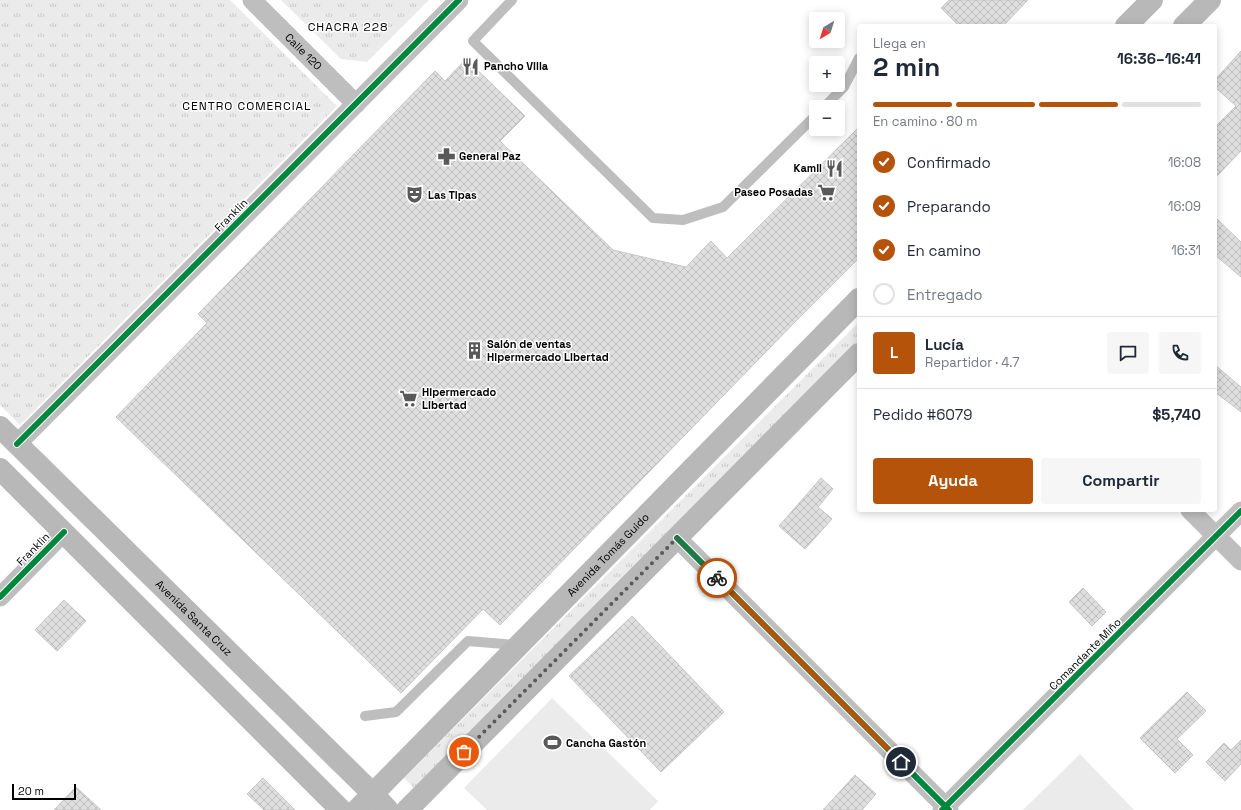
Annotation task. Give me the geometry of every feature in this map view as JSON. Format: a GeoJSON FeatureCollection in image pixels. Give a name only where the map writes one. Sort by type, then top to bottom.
{"type":"FeatureCollection","features":[{"type":"Feature","properties":{"kind":"main road"},"geometry":{"type":"LineString","coordinates":[[1128,24],[1152,0]]}},
{"type":"Feature","properties":{"kind":"main road"},"geometry":{"type":"LineString","coordinates":[[1186,24],[1210,0]]}},
{"type":"Feature","properties":{"kind":"main road","name":"Avenida Tomás Guido"},"geometry":{"type":"LineString","coordinates":[[357,810],[857,300]]}},
{"type":"Feature","properties":{"kind":"main road"},"geometry":{"type":"LineString","coordinates":[[407,810],[857,356]]}},
{"type":"Feature","properties":{"kind":"main road","name":"Avenida Santa Cruz"},"geometry":{"type":"LineString","coordinates":[[0,427],[388,810]]}},
{"type":"Feature","properties":{"kind":"main road"},"geometry":{"type":"LineString","coordinates":[[0,469],[342,810]]}},
{"type":"Feature","properties":{"kind":"street","name":"Calle 120"},"geometry":{"type":"LineString","coordinates":[[252,0],[356,104]]}},
{"type":"Feature","properties":{"kind":"street","name":"Franklin"},"geometry":{"type":"LineString","coordinates":[[17,444],[459,0]]}},
{"type":"Feature","properties":{"kind":"street","name":"Comandante Miño"},"geometry":{"type":"LineString","coordinates":[[946,809],[1241,511]]}},
{"type":"Feature","properties":{"kind":"street"},"geometry":{"type":"LineString","coordinates":[[1192,512],[1241,561]]}},
{"type":"Feature","properties":{"kind":"street","name":"Franklin"},"geometry":{"type":"LineString","coordinates":[[0,597],[64,532]]}},
{"type":"Feature","properties":{"kind":"street"},"geometry":{"type":"LineString","coordinates":[[677,538],[946,809]]}},
{"type":"Feature","properties":{"kind":"lane"},"geometry":{"type":"LineString","coordinates":[[510,2],[473,41],[653,218],[683,220],[724,207],[809,122]]}},
{"type":"Feature","properties":{"kind":"lane"},"geometry":{"type":"LineString","coordinates":[[831,100],[844,87],[857,62]]}},
{"type":"Feature","properties":{"kind":"lane"},"geometry":{"type":"LineString","coordinates":[[365,716],[396,712],[468,641],[519,645]]}},
{"type":"Feature","properties":{"kind":"green space"},"geometry":{"type":"Polygon","coordinates":[[[0,0],[230,0],[337,106],[20,425],[0,405],[0,0]]]}},
{"type":"Feature","properties":{"kind":"green space"},"geometry":{"type":"Polygon","coordinates":[[[281,0],[429,0],[367,62],[341,59],[281,0]]]}},
{"type":"Feature","properties":{"kind":"green space"},"geometry":{"type":"Polygon","coordinates":[[[857,324],[857,346],[415,789],[404,778],[857,324]]]}},
{"type":"Feature","properties":{"kind":"green space","name":"Cancha Gastón"},"geometry":{"type":"Polygon","coordinates":[[[552,698],[658,801],[650,810],[487,810],[464,788],[552,698]]]}},
{"type":"Feature","properties":{"kind":"green space"},"geometry":{"type":"Polygon","coordinates":[[[1080,754],[1134,810],[1023,810],[1080,754]]]}},
{"type":"Feature","properties":{"kind":"building"},"geometry":{"type":"Polygon","coordinates":[[[949,0],[1028,0],[1005,24],[957,24],[941,8],[949,0]]]}},
{"type":"Feature","properties":{"kind":"building"},"geometry":{"type":"Polygon","coordinates":[[[1241,51],[1241,151],[1217,176],[1217,125],[1236,106],[1217,89],[1217,78],[1241,51]]]}},
{"type":"Feature","properties":{"kind":"building","name":"Hipermercado Libertad"},"geometry":{"type":"Polygon","coordinates":[[[466,59],[525,116],[500,141],[613,250],[686,267],[711,241],[727,258],[857,129],[857,260],[500,625],[483,609],[401,693],[116,417],[207,323],[198,314],[435,71],[445,81],[466,59]]]}},
{"type":"Feature","properties":{"kind":"building"},"geometry":{"type":"Polygon","coordinates":[[[1217,219],[1241,242],[1241,277],[1217,257],[1217,219]]]}},
{"type":"Feature","properties":{"kind":"building"},"geometry":{"type":"Polygon","coordinates":[[[1217,367],[1241,387],[1241,412],[1217,394],[1217,367]]]}},
{"type":"Feature","properties":{"kind":"building"},"geometry":{"type":"Polygon","coordinates":[[[821,478],[833,489],[818,507],[832,519],[805,549],[779,526],[821,478]]]}},
{"type":"Feature","properties":{"kind":"building"},"geometry":{"type":"Polygon","coordinates":[[[1083,588],[1106,612],[1092,626],[1069,602],[1083,588]]]}},
{"type":"Feature","properties":{"kind":"building"},"geometry":{"type":"Polygon","coordinates":[[[64,600],[86,621],[57,651],[35,630],[64,600]]]}},
{"type":"Feature","properties":{"kind":"building"},"geometry":{"type":"Polygon","coordinates":[[[632,616],[724,712],[661,772],[569,676],[632,616]]]}},
{"type":"Feature","properties":{"kind":"building"},"geometry":{"type":"Polygon","coordinates":[[[1187,692],[1206,711],[1177,739],[1193,755],[1175,773],[1140,738],[1187,692]]]}},
{"type":"Feature","properties":{"kind":"building"},"geometry":{"type":"Polygon","coordinates":[[[1241,740],[1241,764],[1225,781],[1206,762],[1224,743],[1231,750],[1241,740]]]}},
{"type":"Feature","properties":{"kind":"building"},"geometry":{"type":"Polygon","coordinates":[[[855,775],[876,794],[862,810],[823,810],[855,775]]]}},
{"type":"Feature","properties":{"kind":"building"},"geometry":{"type":"Polygon","coordinates":[[[263,778],[295,810],[264,810],[247,794],[263,778]]]}},
{"type":"Feature","properties":{"kind":"building"},"geometry":{"type":"Polygon","coordinates":[[[76,787],[101,810],[54,810],[76,787]]]}},
{"type":"Feature","properties":{"kind":"cycle path"},"geometry":{"type":"LineString","coordinates":[[17,444],[459,0]]}},
{"type":"Feature","properties":{"kind":"cycle path"},"geometry":{"type":"LineString","coordinates":[[942,810],[1241,511]]}},
{"type":"Feature","properties":{"kind":"cycle path"},"geometry":{"type":"LineString","coordinates":[[0,597],[64,532]]}},
{"type":"Feature","properties":{"kind":"cycle path"},"geometry":{"type":"LineString","coordinates":[[677,538],[949,810]]}},
{"type":"Feature","properties":{"kind":"way so far"},"geometry":{"type":"LineString","coordinates":[[464,752],[677,538],[717,578]]}},
{"type":"Feature","properties":{"kind":"place","name":"Pancho Villa"},"geometry":{"type":"Point","coordinates":[471,66]}},
{"type":"Feature","properties":{"kind":"place","name":"General Paz"},"geometry":{"type":"Point","coordinates":[446,156]}},
{"type":"Feature","properties":{"kind":"place","name":"Kamil"},"geometry":{"type":"Point","coordinates":[835,168]}},
{"type":"Feature","properties":{"kind":"place","name":"Paseo Posadas"},"geometry":{"type":"Point","coordinates":[826,192]}},
{"type":"Feature","properties":{"kind":"place","name":"Las Tipas"},"geometry":{"type":"Point","coordinates":[415,195]}},
{"type":"Feature","properties":{"kind":"place","name":"Salón de ventas Hipermercado Libertad"},"geometry":{"type":"Point","coordinates":[474,350]}},
{"type":"Feature","properties":{"kind":"place","name":"Hipermercado Libertad"},"geometry":{"type":"Point","coordinates":[409,398]}},
{"type":"Feature","properties":{"kind":"place","name":"Cancha Gastón"},"geometry":{"type":"Point","coordinates":[553,743]}},
{"type":"Feature","properties":{"kind":"district","name":"CHACRA 228"},"geometry":{"type":"Point","coordinates":[348,27]}},
{"type":"Feature","properties":{"kind":"district","name":"CENTRO COMERCIAL"},"geometry":{"type":"Point","coordinates":[247,106]}},
{"type":"Feature","properties":{"kind":"route"},"geometry":{"type":"LineString","coordinates":[[717,578],[901,762]]}}]}
